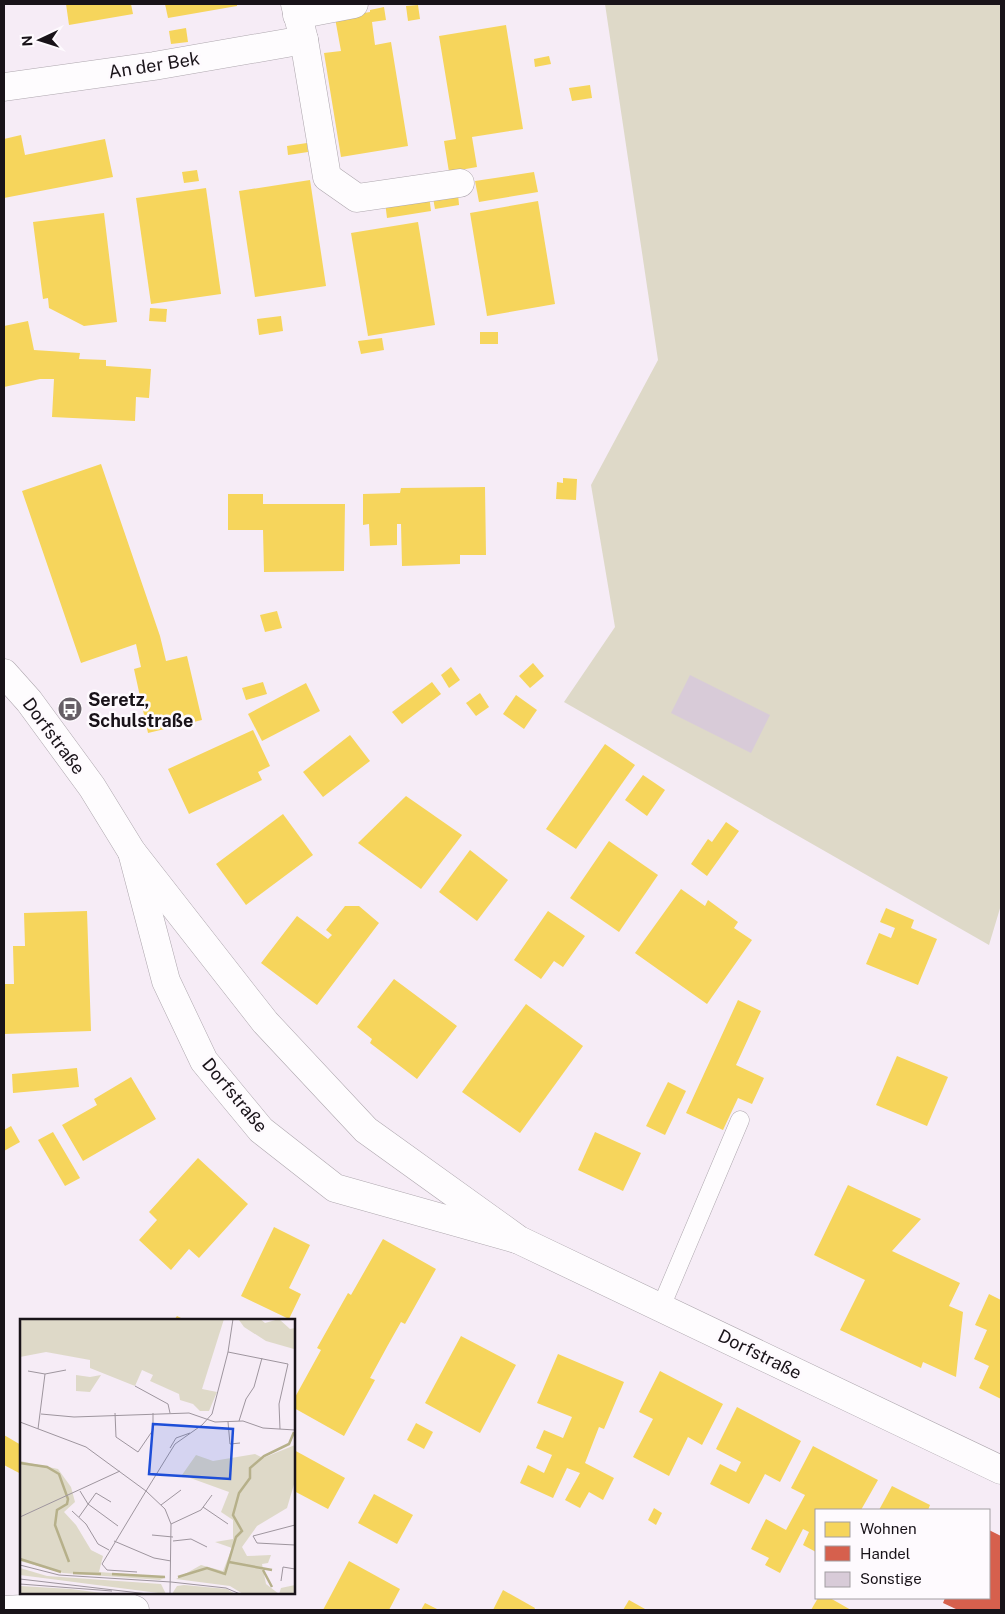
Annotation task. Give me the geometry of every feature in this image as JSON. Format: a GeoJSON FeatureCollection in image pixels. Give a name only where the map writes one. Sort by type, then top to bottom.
{"type":"FeatureCollection","features":[{"type":"Feature","properties":{"kind":"street","name":"An der Bek"},"geometry":{"type":"LineString","coordinates":[[4,87],[154,66],[354,4]]}},
{"type":"Feature","properties":{"kind":"street"},"geometry":{"type":"LineString","coordinates":[[298,20],[327,177],[357,198],[460,183]]}},
{"type":"Feature","properties":{"kind":"street","name":"Dorfstraße"},"geometry":{"type":"LineString","coordinates":[[4,673],[29,701],[92,787],[132,852],[265,1022],[366,1130],[519,1240]]}},
{"type":"Feature","properties":{"kind":"street","name":"Dorfstraße"},"geometry":{"type":"LineString","coordinates":[[132,852],[166,981],[204,1060],[261,1130],[335,1188],[519,1240],[1001,1470]]}},
{"type":"Feature","properties":{"kind":"street"},"geometry":{"type":"LineString","coordinates":[[4,1610],[120,1604],[135,1610]]}},
{"type":"Feature","properties":{"kind":"lane"},"geometry":{"type":"LineString","coordinates":[[662,1307],[740,1120]]}},
{"type":"Feature","properties":{"kind":"shaded area"},"geometry":{"type":"Polygon","coordinates":[[[605,4],[1001,4],[1001,905],[989,945],[564,702],[615,627],[591,485],[658,360],[605,4]]]}},
{"type":"Feature","properties":{"kind":"building: Wohnen"},"geometry":{"type":"Polygon","coordinates":[[[66,4],[131,4],[133,14],[69,25],[66,4]]]}},
{"type":"Feature","properties":{"kind":"building: Wohnen"},"geometry":{"type":"Polygon","coordinates":[[[165,4],[237,4],[237,6],[168,18],[165,4]]]}},
{"type":"Feature","properties":{"kind":"building: Wohnen"},"geometry":{"type":"Polygon","coordinates":[[[418,5],[420,19],[408,21],[406,6],[418,5]]]}},
{"type":"Feature","properties":{"kind":"building: Wohnen"},"geometry":{"type":"Polygon","coordinates":[[[384,7],[386,20],[372,22],[375,45],[391,42],[408,146],[341,157],[324,53],[341,51],[335,18],[370,12],[370,10],[384,7]]]}},
{"type":"Feature","properties":{"kind":"building: Wohnen"},"geometry":{"type":"Polygon","coordinates":[[[506,25],[523,129],[472,137],[477,167],[449,172],[444,141],[456,139],[439,36],[506,25]]]}},
{"type":"Feature","properties":{"kind":"building: Wohnen"},"geometry":{"type":"Polygon","coordinates":[[[186,28],[188,42],[171,44],[169,31],[186,28]]]}},
{"type":"Feature","properties":{"kind":"building: Wohnen"},"geometry":{"type":"Polygon","coordinates":[[[549,56],[551,64],[535,67],[534,59],[549,56]]]}},
{"type":"Feature","properties":{"kind":"building: Wohnen"},"geometry":{"type":"Polygon","coordinates":[[[590,85],[592,98],[572,101],[569,88],[590,85]]]}},
{"type":"Feature","properties":{"kind":"building: Wohnen"},"geometry":{"type":"Polygon","coordinates":[[[21,135],[25,155],[105,139],[113,177],[4,198],[4,139],[21,135]]]}},
{"type":"Feature","properties":{"kind":"building: Wohnen"},"geometry":{"type":"Polygon","coordinates":[[[307,143],[308,152],[288,155],[287,146],[307,143]]]}},
{"type":"Feature","properties":{"kind":"building: Wohnen"},"geometry":{"type":"Polygon","coordinates":[[[197,170],[199,181],[184,183],[182,172],[197,170]]]}},
{"type":"Feature","properties":{"kind":"building: Wohnen"},"geometry":{"type":"Polygon","coordinates":[[[534,172],[538,192],[479,202],[475,181],[534,172]]]}},
{"type":"Feature","properties":{"kind":"building: Wohnen"},"geometry":{"type":"Polygon","coordinates":[[[310,180],[326,286],[255,297],[239,191],[310,180]]]}},
{"type":"Feature","properties":{"kind":"building: Wohnen"},"geometry":{"type":"Polygon","coordinates":[[[206,188],[221,294],[151,304],[136,198],[206,188]]]}},
{"type":"Feature","properties":{"kind":"building: Wohnen"},"geometry":{"type":"Polygon","coordinates":[[[458,194],[459,205],[435,209],[433,198],[458,194]]]}},
{"type":"Feature","properties":{"kind":"building: Wohnen"},"geometry":{"type":"Polygon","coordinates":[[[429,195],[431,211],[387,218],[385,202],[429,195]]]}},
{"type":"Feature","properties":{"kind":"building: Wohnen"},"geometry":{"type":"Polygon","coordinates":[[[538,201],[555,304],[487,316],[470,213],[538,201]]]}},
{"type":"Feature","properties":{"kind":"building: Wohnen"},"geometry":{"type":"Polygon","coordinates":[[[104,213],[117,322],[84,326],[49,308],[48,298],[43,299],[33,222],[104,213]]]}},
{"type":"Feature","properties":{"kind":"building: Wohnen"},"geometry":{"type":"Polygon","coordinates":[[[418,222],[435,325],[368,336],[351,233],[418,222]]]}},
{"type":"Feature","properties":{"kind":"building: Wohnen"},"geometry":{"type":"Polygon","coordinates":[[[150,308],[167,309],[166,322],[149,321],[150,308]]]}},
{"type":"Feature","properties":{"kind":"building: Wohnen"},"geometry":{"type":"Polygon","coordinates":[[[281,316],[283,331],[259,335],[257,319],[281,316]]]}},
{"type":"Feature","properties":{"kind":"building: Wohnen"},"geometry":{"type":"Polygon","coordinates":[[[28,321],[34,350],[80,353],[79,359],[106,360],[106,366],[151,369],[149,398],[136,397],[135,421],[52,417],[54,379],[40,379],[4,387],[4,326],[28,321]]]}},
{"type":"Feature","properties":{"kind":"building: Wohnen"},"geometry":{"type":"Polygon","coordinates":[[[480,332],[498,332],[498,344],[480,344],[480,332]]]}},
{"type":"Feature","properties":{"kind":"building: Wohnen"},"geometry":{"type":"Polygon","coordinates":[[[382,338],[384,350],[361,354],[358,341],[382,338]]]}},
{"type":"Feature","properties":{"kind":"building: Wohnen"},"geometry":{"type":"Polygon","coordinates":[[[101,464],[160,636],[166,661],[187,656],[202,720],[148,733],[134,669],[141,667],[136,644],[81,663],[22,491],[101,464]]]}},
{"type":"Feature","properties":{"kind":"building: Wohnen"},"geometry":{"type":"Polygon","coordinates":[[[563,478],[577,479],[576,500],[556,499],[557,482],[563,483],[563,478]]]}},
{"type":"Feature","properties":{"kind":"building: Wohnen"},"geometry":{"type":"Polygon","coordinates":[[[485,487],[486,555],[460,555],[460,564],[402,566],[401,524],[397,524],[397,545],[370,546],[369,524],[363,525],[363,494],[400,493],[401,488],[485,487]]]}},
{"type":"Feature","properties":{"kind":"building: Wohnen"},"geometry":{"type":"Polygon","coordinates":[[[228,494],[263,494],[263,504],[345,504],[344,571],[264,572],[263,530],[228,530],[228,494]]]}},
{"type":"Feature","properties":{"kind":"building: Wohnen"},"geometry":{"type":"Polygon","coordinates":[[[277,611],[282,628],[265,632],[260,615],[277,611]]]}},
{"type":"Feature","properties":{"kind":"building: Wohnen"},"geometry":{"type":"Polygon","coordinates":[[[533,663],[544,676],[530,688],[519,676],[533,663]]]}},
{"type":"Feature","properties":{"kind":"building: Wohnen"},"geometry":{"type":"Polygon","coordinates":[[[451,667],[460,680],[449,688],[441,675],[451,667]]]}},
{"type":"Feature","properties":{"kind":"building: Wohnen"},"geometry":{"type":"Polygon","coordinates":[[[263,682],[267,694],[246,700],[242,688],[263,682]]]}},
{"type":"Feature","properties":{"kind":"building: Wohnen"},"geometry":{"type":"Polygon","coordinates":[[[432,682],[441,694],[402,724],[392,712],[432,682]]]}},
{"type":"Feature","properties":{"kind":"building: Wohnen"},"geometry":{"type":"Polygon","coordinates":[[[306,683],[320,711],[262,741],[248,714],[306,683]]]}},
{"type":"Feature","properties":{"kind":"building: Wohnen"},"geometry":{"type":"Polygon","coordinates":[[[480,693],[489,707],[476,716],[466,703],[480,693]]]}},
{"type":"Feature","properties":{"kind":"building: Wohnen"},"geometry":{"type":"Polygon","coordinates":[[[516,695],[537,710],[524,729],[503,714],[516,695]]]}},
{"type":"Feature","properties":{"kind":"building: Wohnen"},"geometry":{"type":"Polygon","coordinates":[[[253,730],[270,766],[258,772],[262,780],[189,814],[168,769],[253,730]]]}},
{"type":"Feature","properties":{"kind":"building: Wohnen"},"geometry":{"type":"Polygon","coordinates":[[[350,735],[370,761],[323,797],[303,772],[350,735]]]}},
{"type":"Feature","properties":{"kind":"building: Wohnen"},"geometry":{"type":"Polygon","coordinates":[[[605,744],[635,765],[576,849],[546,829],[605,744]]]}},
{"type":"Feature","properties":{"kind":"building: Wohnen"},"geometry":{"type":"Polygon","coordinates":[[[643,775],[665,790],[647,816],[625,800],[643,775]]]}},
{"type":"Feature","properties":{"kind":"building: Wohnen"},"geometry":{"type":"Polygon","coordinates":[[[406,796],[462,835],[421,889],[358,843],[406,796]]]}},
{"type":"Feature","properties":{"kind":"building: Wohnen"},"geometry":{"type":"Polygon","coordinates":[[[283,814],[313,855],[246,905],[216,864],[283,814]]]}},
{"type":"Feature","properties":{"kind":"building: Wohnen"},"geometry":{"type":"Polygon","coordinates":[[[726,822],[739,831],[707,876],[691,864],[708,839],[712,842],[726,822]]]}},
{"type":"Feature","properties":{"kind":"building: Wohnen"},"geometry":{"type":"Polygon","coordinates":[[[609,841],[658,875],[619,932],[570,898],[609,841]]]}},
{"type":"Feature","properties":{"kind":"building: Wohnen"},"geometry":{"type":"Polygon","coordinates":[[[470,850],[508,880],[477,921],[439,892],[470,850]]]}},
{"type":"Feature","properties":{"kind":"building: Wohnen"},"geometry":{"type":"Polygon","coordinates":[[[681,889],[705,906],[708,900],[738,922],[734,928],[752,940],[707,1004],[635,953],[681,889]]]}},
{"type":"Feature","properties":{"kind":"building: Wohnen"},"geometry":{"type":"Polygon","coordinates":[[[345,906],[359,906],[379,923],[317,1005],[261,963],[297,916],[328,939],[332,935],[326,930],[345,906]]]}},
{"type":"Feature","properties":{"kind":"building: Wohnen"},"geometry":{"type":"Polygon","coordinates":[[[886,908],[914,920],[911,928],[937,939],[918,985],[866,964],[879,933],[891,938],[895,928],[880,922],[886,908]]]}},
{"type":"Feature","properties":{"kind":"building: Wohnen"},"geometry":{"type":"Polygon","coordinates":[[[87,911],[91,1031],[4,1034],[4,984],[14,984],[13,946],[25,946],[24,913],[87,911]]]}},
{"type":"Feature","properties":{"kind":"building: Wohnen"},"geometry":{"type":"Polygon","coordinates":[[[548,911],[585,936],[563,967],[554,961],[541,979],[514,960],[548,911]]]}},
{"type":"Feature","properties":{"kind":"building: Wohnen"},"geometry":{"type":"Polygon","coordinates":[[[394,979],[457,1026],[417,1079],[370,1043],[372,1039],[357,1027],[394,979]]]}},
{"type":"Feature","properties":{"kind":"building: Wohnen"},"geometry":{"type":"Polygon","coordinates":[[[738,1000],[761,1011],[736,1065],[764,1078],[752,1104],[738,1098],[723,1130],[686,1113],[738,1000]]]}},
{"type":"Feature","properties":{"kind":"building: Wohnen"},"geometry":{"type":"Polygon","coordinates":[[[526,1004],[583,1046],[520,1133],[462,1092],[526,1004]]]}},
{"type":"Feature","properties":{"kind":"building: Wohnen"},"geometry":{"type":"Polygon","coordinates":[[[897,1056],[948,1077],[927,1126],[876,1105],[897,1056]]]}},
{"type":"Feature","properties":{"kind":"building: Wohnen"},"geometry":{"type":"Polygon","coordinates":[[[77,1068],[79,1087],[13,1093],[12,1074],[77,1068]]]}},
{"type":"Feature","properties":{"kind":"building: Wohnen"},"geometry":{"type":"Polygon","coordinates":[[[131,1077],[156,1119],[83,1161],[62,1125],[97,1105],[94,1099],[131,1077]]]}},
{"type":"Feature","properties":{"kind":"building: Wohnen"},"geometry":{"type":"Polygon","coordinates":[[[668,1082],[686,1091],[665,1135],[646,1126],[668,1082]]]}},
{"type":"Feature","properties":{"kind":"building: Wohnen"},"geometry":{"type":"Polygon","coordinates":[[[11,1126],[20,1142],[4,1151],[4,1130],[11,1126]]]}},
{"type":"Feature","properties":{"kind":"building: Wohnen"},"geometry":{"type":"Polygon","coordinates":[[[53,1132],[80,1178],[65,1186],[38,1140],[53,1132]]]}},
{"type":"Feature","properties":{"kind":"building: Wohnen"},"geometry":{"type":"Polygon","coordinates":[[[595,1132],[641,1153],[623,1191],[578,1170],[595,1132]]]}},
{"type":"Feature","properties":{"kind":"building: Wohnen"},"geometry":{"type":"Polygon","coordinates":[[[198,1158],[248,1204],[199,1258],[189,1249],[171,1270],[139,1240],[157,1220],[149,1212],[198,1158]]]}},
{"type":"Feature","properties":{"kind":"building: Wohnen"},"geometry":{"type":"Polygon","coordinates":[[[848,1185],[921,1219],[892,1251],[960,1283],[949,1306],[963,1312],[956,1377],[923,1362],[921,1368],[840,1330],[865,1280],[814,1255],[848,1185]]]}},
{"type":"Feature","properties":{"kind":"building: Wohnen"},"geometry":{"type":"Polygon","coordinates":[[[274,1227],[310,1245],[289,1288],[301,1294],[289,1319],[241,1296],[274,1227]]]}},
{"type":"Feature","properties":{"kind":"building: Wohnen"},"geometry":{"type":"Polygon","coordinates":[[[383,1239],[436,1269],[405,1324],[401,1322],[388,1345],[370,1378],[375,1380],[344,1436],[295,1409],[295,1397],[321,1350],[317,1348],[348,1293],[351,1295],[383,1239]]]}},
{"type":"Feature","properties":{"kind":"building: Wohnen"},"geometry":{"type":"Polygon","coordinates":[[[989,1294],[1001,1300],[1001,1399],[979,1388],[989,1366],[974,1359],[987,1330],[975,1325],[989,1294]]]}},
{"type":"Feature","properties":{"kind":"building: Wohnen"},"geometry":{"type":"Polygon","coordinates":[[[461,1336],[516,1365],[480,1433],[425,1403],[461,1336]]]}},
{"type":"Feature","properties":{"kind":"building: Wohnen"},"geometry":{"type":"Polygon","coordinates":[[[558,1354],[624,1382],[604,1429],[599,1427],[585,1463],[614,1478],[603,1500],[589,1492],[580,1508],[565,1500],[580,1473],[567,1468],[553,1498],[520,1483],[528,1465],[544,1473],[552,1455],[536,1448],[544,1430],[563,1438],[572,1417],[537,1403],[558,1354]]]}},
{"type":"Feature","properties":{"kind":"building: Wohnen"},"geometry":{"type":"Polygon","coordinates":[[[660,1371],[723,1404],[702,1445],[688,1437],[669,1476],[633,1457],[653,1419],[639,1412],[660,1371]]]}},
{"type":"Feature","properties":{"kind":"building: Wohnen"},"geometry":{"type":"Polygon","coordinates":[[[737,1407],[801,1441],[780,1482],[765,1474],[749,1504],[710,1484],[720,1464],[736,1472],[741,1462],[716,1449],[737,1407]]]}},
{"type":"Feature","properties":{"kind":"building: Wohnen"},"geometry":{"type":"Polygon","coordinates":[[[416,1423],[433,1432],[424,1449],[407,1440],[416,1423]]]}},
{"type":"Feature","properties":{"kind":"building: Wohnen"},"geometry":{"type":"Polygon","coordinates":[[[4,1435],[20,1444],[20,1473],[4,1465],[4,1435]]]}},
{"type":"Feature","properties":{"kind":"building: Wohnen"},"geometry":{"type":"Polygon","coordinates":[[[813,1446],[878,1480],[862,1509],[815,1509],[815,1551],[803,1545],[809,1532],[803,1529],[780,1573],[765,1565],[769,1558],[751,1549],[766,1519],[786,1530],[805,1495],[791,1488],[813,1446]]]}},
{"type":"Feature","properties":{"kind":"building: Wohnen"},"geometry":{"type":"Polygon","coordinates":[[[295,1451],[345,1478],[328,1509],[295,1492],[295,1451]]]}},
{"type":"Feature","properties":{"kind":"building: Wohnen"},"geometry":{"type":"Polygon","coordinates":[[[892,1486],[930,1505],[928,1509],[880,1509],[892,1486]]]}},
{"type":"Feature","properties":{"kind":"building: Wohnen"},"geometry":{"type":"Polygon","coordinates":[[[374,1494],[413,1515],[397,1544],[358,1523],[374,1494]]]}},
{"type":"Feature","properties":{"kind":"building: Wohnen"},"geometry":{"type":"Polygon","coordinates":[[[654,1508],[662,1513],[656,1525],[648,1520],[654,1508]]]}},
{"type":"Feature","properties":{"kind":"building: Wohnen"},"geometry":{"type":"Polygon","coordinates":[[[349,1561],[400,1589],[389,1610],[323,1610],[349,1561]]]}},
{"type":"Feature","properties":{"kind":"building: Wohnen"},"geometry":{"type":"Polygon","coordinates":[[[503,1590],[535,1608],[534,1610],[493,1610],[503,1590]]]}},
{"type":"Feature","properties":{"kind":"building: Wohnen"},"geometry":{"type":"Polygon","coordinates":[[[817,1599],[832,1599],[851,1610],[811,1610],[817,1599]]]}},
{"type":"Feature","properties":{"kind":"building: Wohnen"},"geometry":{"type":"Polygon","coordinates":[[[629,1600],[645,1609],[623,1610],[629,1600]]]}},
{"type":"Feature","properties":{"kind":"building: Wohnen"},"geometry":{"type":"Polygon","coordinates":[[[425,1603],[439,1610],[421,1610],[425,1603]]]}},
{"type":"Feature","properties":{"kind":"building: Handel"},"geometry":{"type":"Polygon","coordinates":[[[990,1530],[1001,1536],[1001,1610],[958,1610],[943,1603],[945,1599],[990,1599],[990,1530]]]}},
{"type":"Feature","properties":{"kind":"building: Sonstige"},"geometry":{"type":"Polygon","coordinates":[[[690,675],[770,715],[751,753],[671,713],[690,675]]]}},
{"type":"Feature","properties":{"kind":"place","name":"Seretz, Schulstraße"},"geometry":{"type":"Point","coordinates":[70,709]}}]}
